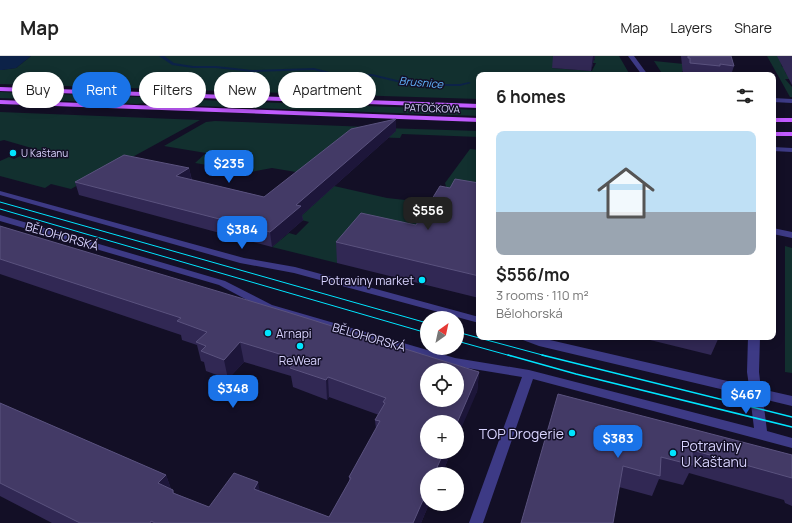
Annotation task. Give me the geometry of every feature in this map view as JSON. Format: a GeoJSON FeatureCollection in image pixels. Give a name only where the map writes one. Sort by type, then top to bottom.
{"type":"FeatureCollection","features":[{"type":"Feature","properties":{"kind":"main road","name":"PATOČKOVA"},"geometry":{"type":"LineString","coordinates":[[0,89],[139,93]]}},
{"type":"Feature","properties":{"kind":"main road","name":"PATOČKOVA"},"geometry":{"type":"LineString","coordinates":[[206,96],[476,106]]}},
{"type":"Feature","properties":{"kind":"main road","name":"PATOČKOVA"},"geometry":{"type":"LineString","coordinates":[[0,102],[139,108]]}},
{"type":"Feature","properties":{"kind":"main road","name":"PATOČKOVA"},"geometry":{"type":"LineString","coordinates":[[148,108],[476,120]]}},
{"type":"Feature","properties":{"kind":"main road"},"geometry":{"type":"LineString","coordinates":[[776,120],[792,120]]}},
{"type":"Feature","properties":{"kind":"main road"},"geometry":{"type":"LineString","coordinates":[[776,134],[792,134]]}},
{"type":"Feature","properties":{"kind":"street"},"geometry":{"type":"LineString","coordinates":[[631,56],[643,72]]}},
{"type":"Feature","properties":{"kind":"street"},"geometry":{"type":"LineString","coordinates":[[776,100],[792,101]]}},
{"type":"Feature","properties":{"kind":"street"},"geometry":{"type":"LineString","coordinates":[[776,149],[792,150]]}},
{"type":"Feature","properties":{"kind":"street","name":"BĚLOHORSKÁ"},"geometry":{"type":"LineString","coordinates":[[0,193],[243,261],[295,270],[476,319]]}},
{"type":"Feature","properties":{"kind":"street","name":"BĚLOHORSKÁ"},"geometry":{"type":"LineString","coordinates":[[0,218],[222,283],[272,308],[455,362],[529,374],[792,442]]}},
{"type":"Feature","properties":{"kind":"street"},"geometry":{"type":"LineString","coordinates":[[776,232],[792,235]]}},
{"type":"Feature","properties":{"kind":"street"},"geometry":{"type":"LineString","coordinates":[[534,340],[792,401]]}},
{"type":"Feature","properties":{"kind":"street"},"geometry":{"type":"LineString","coordinates":[[754,340],[753,372],[761,435]]}},
{"type":"Feature","properties":{"kind":"street"},"geometry":{"type":"LineString","coordinates":[[476,523],[529,374]]}},
{"type":"Feature","properties":{"kind":"green space"},"geometry":{"type":"Polygon","coordinates":[[[31,56],[557,56],[552,68],[592,71],[596,63],[591,63],[591,61],[594,61],[595,56],[619,56],[628,72],[476,72],[476,99],[376,96],[376,72],[278,72],[278,93],[270,92],[270,72],[214,72],[214,91],[206,90],[206,72],[139,72],[139,88],[131,88],[131,72],[72,72],[72,86],[64,86],[64,72],[12,72],[12,84],[0,84],[0,70],[16,68],[31,56]]]}},
{"type":"Feature","properties":{"kind":"green space"},"geometry":{"type":"Polygon","coordinates":[[[767,56],[779,56],[782,67],[785,67],[786,73],[791,79],[785,79],[792,87],[792,97],[790,97],[767,56]]]}},
{"type":"Feature","properties":{"kind":"green space"},"geometry":{"type":"Polygon","coordinates":[[[654,61],[684,64],[687,72],[682,71],[661,72],[654,61]]]}},
{"type":"Feature","properties":{"kind":"green space"},"geometry":{"type":"Polygon","coordinates":[[[0,92],[12,92],[12,99],[0,98],[0,92]]]}},
{"type":"Feature","properties":{"kind":"green space"},"geometry":{"type":"Polygon","coordinates":[[[64,94],[72,95],[72,101],[64,101],[64,94]]]}},
{"type":"Feature","properties":{"kind":"green space"},"geometry":{"type":"Polygon","coordinates":[[[131,97],[139,97],[139,104],[131,104],[131,97]]]}},
{"type":"Feature","properties":{"kind":"green space"},"geometry":{"type":"Polygon","coordinates":[[[206,100],[214,100],[214,107],[206,106],[206,100]]]}},
{"type":"Feature","properties":{"kind":"green space"},"geometry":{"type":"Polygon","coordinates":[[[270,102],[278,103],[278,108],[376,108],[376,106],[476,110],[476,116],[253,108],[270,108],[270,102]]]}},
{"type":"Feature","properties":{"kind":"green space"},"geometry":{"type":"Polygon","coordinates":[[[0,112],[200,120],[71,189],[51,184],[45,188],[0,176],[0,161],[9,157],[14,159],[35,149],[4,140],[0,141],[0,112]]]}},
{"type":"Feature","properties":{"kind":"green space"},"geometry":{"type":"Polygon","coordinates":[[[215,121],[369,127],[302,173],[272,168],[250,172],[195,163],[206,153],[164,146],[206,122],[215,121]]]}},
{"type":"Feature","properties":{"kind":"green space"},"geometry":{"type":"Polygon","coordinates":[[[384,128],[476,131],[476,137],[402,134],[400,138],[369,137],[384,128]]]}},
{"type":"Feature","properties":{"kind":"green space"},"geometry":{"type":"Polygon","coordinates":[[[470,149],[476,150],[476,186],[447,190],[445,183],[470,149]]]}},
{"type":"Feature","properties":{"kind":"green space"},"geometry":{"type":"Polygon","coordinates":[[[334,186],[387,198],[414,201],[416,204],[412,211],[414,212],[413,219],[422,225],[337,263],[272,247],[289,233],[296,235],[309,222],[298,219],[334,186]]]}},
{"type":"Feature","properties":{"kind":"green space"},"geometry":{"type":"Polygon","coordinates":[[[785,246],[792,248],[792,373],[785,372],[785,246]]]}},
{"type":"Feature","properties":{"kind":"water"},"geometry":{"type":"Polygon","coordinates":[[[0,56],[31,56],[16,68],[0,70],[0,56]]]}},
{"type":"Feature","properties":{"kind":"building"},"geometry":{"type":"Polygon","coordinates":[[[688,56],[731,56],[734,66],[690,63],[690,58],[688,58],[688,56]]]}},
{"type":"Feature","properties":{"kind":"building"},"geometry":{"type":"Polygon","coordinates":[[[396,119],[296,205],[301,206],[270,232],[75,182],[124,155],[189,168],[176,176],[264,197],[351,129],[396,119]]]}},
{"type":"Feature","properties":{"kind":"building"},"geometry":{"type":"Polygon","coordinates":[[[455,179],[476,182],[476,275],[336,242],[361,213],[416,225],[440,186],[450,188],[455,179]]]}},
{"type":"Feature","properties":{"kind":"building"},"geometry":{"type":"Polygon","coordinates":[[[0,226],[287,312],[420,354],[420,355],[450,363],[420,363],[420,407],[464,407],[460,415],[420,415],[420,459],[441,459],[437,467],[420,467],[420,507],[413,523],[155,523],[151,521],[150,523],[80,523],[0,483],[0,403],[166,475],[158,483],[173,490],[173,493],[209,507],[234,473],[258,482],[254,489],[329,517],[380,421],[375,420],[385,403],[383,402],[386,398],[328,377],[326,380],[290,368],[296,359],[240,342],[224,360],[201,351],[206,346],[196,342],[207,332],[177,321],[181,318],[0,259],[0,226]]]}},
{"type":"Feature","properties":{"kind":"building"},"geometry":{"type":"Polygon","coordinates":[[[464,367],[479,372],[464,407],[464,367]]]}},
{"type":"Feature","properties":{"kind":"building"},"geometry":{"type":"Polygon","coordinates":[[[558,394],[792,455],[792,478],[692,450],[692,465],[661,457],[660,476],[623,466],[613,523],[521,523],[558,394]]]}},
{"type":"Feature","properties":{"kind":"waterway","name":"Brusnice"},"geometry":{"type":"LineString","coordinates":[[161,56],[173,64],[193,67],[216,67],[252,71],[314,69],[345,77],[372,75],[401,82],[422,82],[444,85],[460,85],[469,83]]}},
{"type":"Feature","properties":{"kind":"tram line"},"geometry":{"type":"LineString","coordinates":[[0,202],[420,321]]}},
{"type":"Feature","properties":{"kind":"tram line"},"geometry":{"type":"LineString","coordinates":[[0,209],[420,331]]}},
{"type":"Feature","properties":{"kind":"tram line"},"geometry":{"type":"LineString","coordinates":[[464,334],[476,337]]}},
{"type":"Feature","properties":{"kind":"tram line"},"geometry":{"type":"LineString","coordinates":[[487,340],[546,356]]}},
{"type":"Feature","properties":{"kind":"tram line"},"geometry":{"type":"LineString","coordinates":[[464,343],[511,356]]}},
{"type":"Feature","properties":{"kind":"tram line"},"geometry":{"type":"LineString","coordinates":[[508,355],[576,374],[792,427]]}},
{"type":"Feature","properties":{"kind":"tram line"},"geometry":{"type":"LineString","coordinates":[[546,356],[792,417]]}},
{"type":"Feature","properties":{"kind":"place","name":"U Kaštanu"},"geometry":{"type":"Point","coordinates":[13,153]}},
{"type":"Feature","properties":{"kind":"place","name":"Potraviny market"},"geometry":{"type":"Point","coordinates":[422,280]}},
{"type":"Feature","properties":{"kind":"place","name":"Arnapi"},"geometry":{"type":"Point","coordinates":[268,333]}},
{"type":"Feature","properties":{"kind":"place","name":"ReWear"},"geometry":{"type":"Point","coordinates":[300,346]}},
{"type":"Feature","properties":{"kind":"place","name":"TOP Drogerie"},"geometry":{"type":"Point","coordinates":[572,433]}},
{"type":"Feature","properties":{"kind":"place","name":"Potraviny U Kaštanu"},"geometry":{"type":"Point","coordinates":[673,453]}}]}
